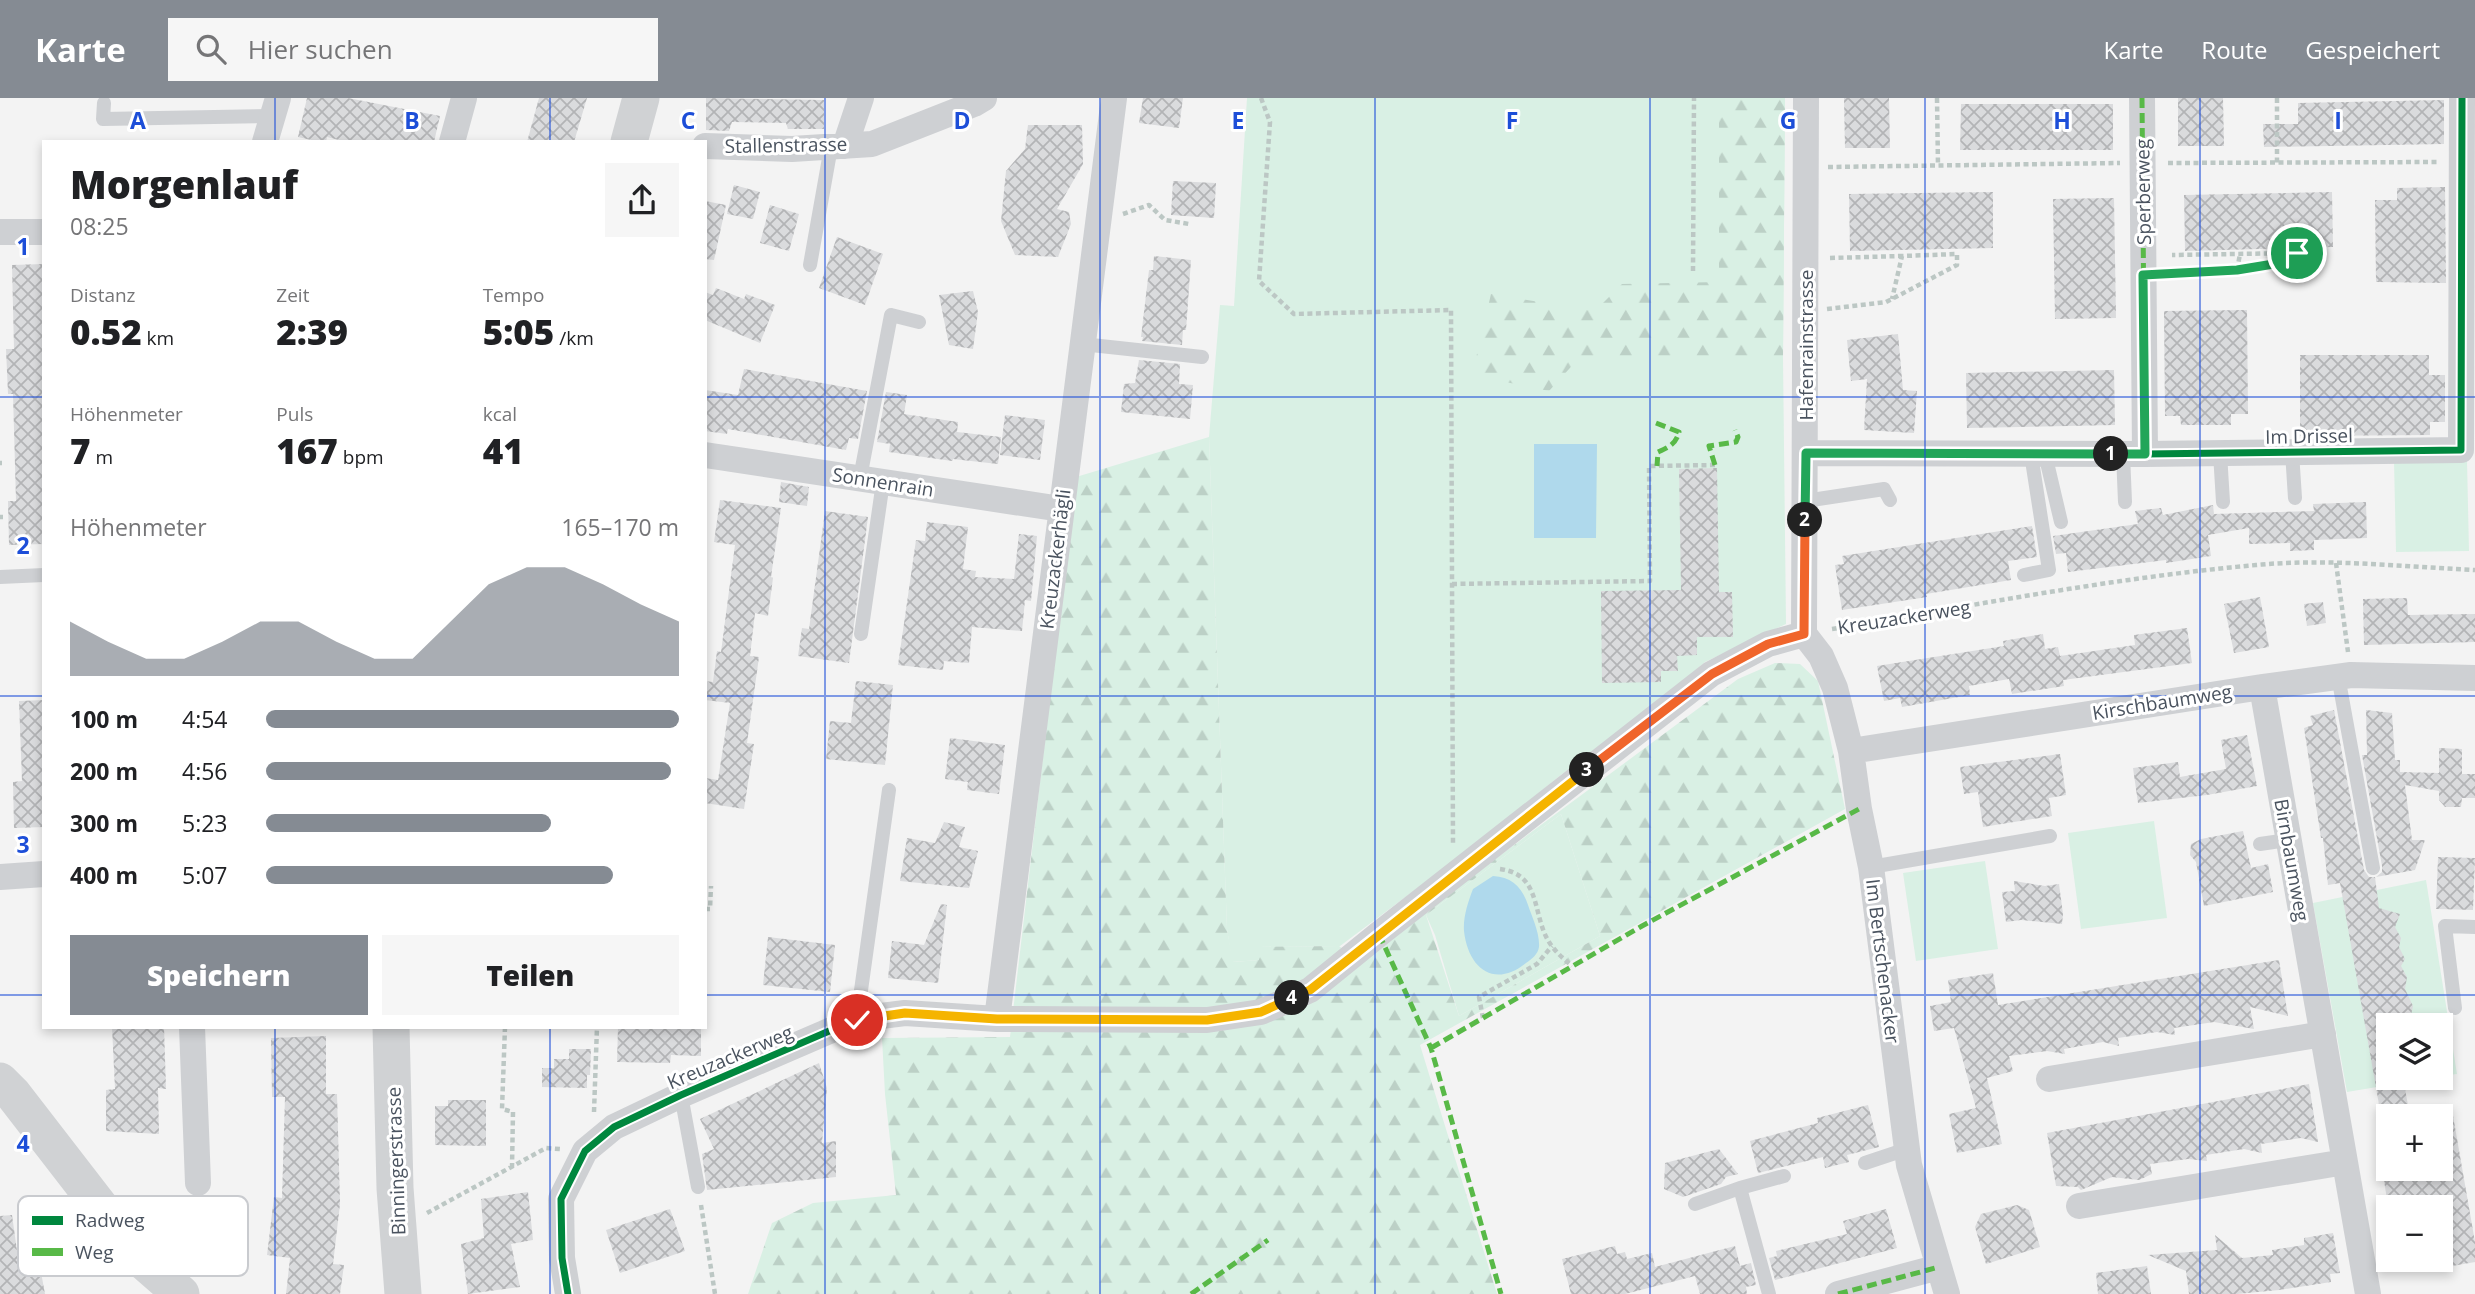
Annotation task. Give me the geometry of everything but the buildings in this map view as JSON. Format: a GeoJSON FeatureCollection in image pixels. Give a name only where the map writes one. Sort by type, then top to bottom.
{"type":"FeatureCollection","features":[{"type":"Feature","properties":{"kind":"main road"},"geometry":{"type":"LineString","coordinates":[[636,140],[641,98]]}},
{"type":"Feature","properties":{"kind":"main road","name":"Binningerstrasse"},"geometry":{"type":"LineString","coordinates":[[391,1029],[395,1188],[403,1294]]}},
{"type":"Feature","properties":{"kind":"main road"},"geometry":{"type":"LineString","coordinates":[[0,1081],[92,1196]]}},
{"type":"Feature","properties":{"kind":"main road"},"geometry":{"type":"LineString","coordinates":[[161,1276],[181,1294]]}},
{"type":"Feature","properties":{"kind":"street"},"geometry":{"type":"LineString","coordinates":[[454,140],[464,98]]}},
{"type":"Feature","properties":{"kind":"street"},"geometry":{"type":"LineString","coordinates":[[838,146],[861,98]]}},
{"type":"Feature","properties":{"kind":"street","name":"Stallenstrasse"},"geometry":{"type":"LineString","coordinates":[[707,146],[792,149],[872,144],[984,98]]}},
{"type":"Feature","properties":{"kind":"street","name":"Kreuzackerhägli"},"geometry":{"type":"LineString","coordinates":[[997,1019],[1114,98]]}},
{"type":"Feature","properties":{"kind":"street","name":"Hafenrainstrasse"},"geometry":{"type":"LineString","coordinates":[[1804,634],[1806,98]]}},
{"type":"Feature","properties":{"kind":"street","name":"Sperberweg"},"geometry":{"type":"LineString","coordinates":[[2134,454],[2143,275],[2142,98]]}},
{"type":"Feature","properties":{"kind":"street","name":"Im Drissel"},"geometry":{"type":"LineString","coordinates":[[1806,453],[2134,454],[2461,450],[2468,344],[2466,154],[2462,98]]}},
{"type":"Feature","properties":{"kind":"street"},"geometry":{"type":"LineString","coordinates":[[266,140],[275,107]]}},
{"type":"Feature","properties":{"kind":"street"},"geometry":{"type":"LineString","coordinates":[[0,232],[42,232]]}},
{"type":"Feature","properties":{"kind":"street","name":"Sonnenrain"},"geometry":{"type":"LineString","coordinates":[[707,455],[1061,509]]}},
{"type":"Feature","properties":{"kind":"street","name":"Im Bertschenacker"},"geometry":{"type":"LineString","coordinates":[[1804,634],[1821,656],[1835,688],[1852,751],[1859,809],[1871,867],[1909,1165],[1947,1294]]}},
{"type":"Feature","properties":{"kind":"street","name":"Kreuzackerweg"},"geometry":{"type":"LineString","coordinates":[[568,1294],[562,1258],[561,1199],[585,1151],[614,1128],[681,1095],[857,1020],[905,1013],[997,1019],[1207,1020],[1261,1012],[1310,990],[1712,674],[1768,644],[1804,634]]}},
{"type":"Feature","properties":{"kind":"street","name":"Kirschbaumweg"},"geometry":{"type":"LineString","coordinates":[[1852,751],[2345,676],[2475,678]]}},
{"type":"Feature","properties":{"kind":"street","name":"Birnbaumweg"},"geometry":{"type":"LineString","coordinates":[[2262,687],[2368,1294]]}},
{"type":"Feature","properties":{"kind":"street"},"geometry":{"type":"LineString","coordinates":[[0,877],[42,874]]}},
{"type":"Feature","properties":{"kind":"street"},"geometry":{"type":"LineString","coordinates":[[192,1029],[198,1184]]}},
{"type":"Feature","properties":{"kind":"street"},"geometry":{"type":"LineString","coordinates":[[2049,1079],[2323,1034]]}},
{"type":"Feature","properties":{"kind":"street"},"geometry":{"type":"LineString","coordinates":[[2079,1206],[2345,1162]]}},
{"type":"Feature","properties":{"kind":"street"},"geometry":{"type":"LineString","coordinates":[[1838,1294],[1939,1267]]}},
{"type":"Feature","properties":{"kind":"lane"},"geometry":{"type":"LineString","coordinates":[[104,103],[103,119],[275,107]]}},
{"type":"Feature","properties":{"kind":"lane"},"geometry":{"type":"LineString","coordinates":[[810,265],[838,146]]}},
{"type":"Feature","properties":{"kind":"lane"},"geometry":{"type":"LineString","coordinates":[[861,634],[871,480],[891,315],[919,322]]}},
{"type":"Feature","properties":{"kind":"lane"},"geometry":{"type":"LineString","coordinates":[[1082,344],[1202,357]]}},
{"type":"Feature","properties":{"kind":"lane"},"geometry":{"type":"LineString","coordinates":[[2292,452],[2295,498]]}},
{"type":"Feature","properties":{"kind":"lane"},"geometry":{"type":"LineString","coordinates":[[2220,453],[2222,502]]}},
{"type":"Feature","properties":{"kind":"lane"},"geometry":{"type":"LineString","coordinates":[[2038,454],[2061,522]]}},
{"type":"Feature","properties":{"kind":"lane"},"geometry":{"type":"LineString","coordinates":[[2024,575],[2049,570],[2038,454]]}},
{"type":"Feature","properties":{"kind":"lane"},"geometry":{"type":"LineString","coordinates":[[2125,502],[2134,454]]}},
{"type":"Feature","properties":{"kind":"lane"},"geometry":{"type":"LineString","coordinates":[[1805,501],[1884,489],[1890,500]]}},
{"type":"Feature","properties":{"kind":"lane"},"geometry":{"type":"LineString","coordinates":[[0,577],[42,575]]}},
{"type":"Feature","properties":{"kind":"lane"},"geometry":{"type":"LineString","coordinates":[[2345,676],[2373,868]]}},
{"type":"Feature","properties":{"kind":"lane"},"geometry":{"type":"LineString","coordinates":[[857,1020],[889,790]]}},
{"type":"Feature","properties":{"kind":"lane"},"geometry":{"type":"LineString","coordinates":[[1871,867],[2050,836]]}},
{"type":"Feature","properties":{"kind":"lane"},"geometry":{"type":"LineString","coordinates":[[2260,844],[2288,839]]}},
{"type":"Feature","properties":{"kind":"lane"},"geometry":{"type":"LineString","coordinates":[[2455,1008],[2445,926],[2475,926]]}},
{"type":"Feature","properties":{"kind":"lane"},"geometry":{"type":"LineString","coordinates":[[681,1095],[699,1191]]}},
{"type":"Feature","properties":{"kind":"lane"},"geometry":{"type":"LineString","coordinates":[[1865,1163],[1907,1149]]}},
{"type":"Feature","properties":{"kind":"lane"},"geometry":{"type":"LineString","coordinates":[[1695,1204],[1784,1176]]}},
{"type":"Feature","properties":{"kind":"lane"},"geometry":{"type":"LineString","coordinates":[[1740,1188],[1769,1294]]}},
{"type":"Feature","properties":{"kind":"path"},"geometry":{"type":"LineString","coordinates":[[1261,98],[1270,122],[1259,281],[1294,314],[1451,310],[1453,878]]}},
{"type":"Feature","properties":{"kind":"path"},"geometry":{"type":"LineString","coordinates":[[1693,271],[1694,98]]}},
{"type":"Feature","properties":{"kind":"path"},"geometry":{"type":"LineString","coordinates":[[1937,98],[1938,166]]}},
{"type":"Feature","properties":{"kind":"path"},"geometry":{"type":"LineString","coordinates":[[2277,98],[2277,163]]}},
{"type":"Feature","properties":{"kind":"path"},"geometry":{"type":"LineString","coordinates":[[1806,168],[2277,163],[2466,154]]}},
{"type":"Feature","properties":{"kind":"path"},"geometry":{"type":"LineString","coordinates":[[1098,215],[1118,215],[1149,205],[1165,220],[1189,224]]}},
{"type":"Feature","properties":{"kind":"path"},"geometry":{"type":"LineString","coordinates":[[2143,275],[2237,270],[2292,261],[2297,253],[2172,255]]}},
{"type":"Feature","properties":{"kind":"path"},"geometry":{"type":"LineString","coordinates":[[1806,258],[1957,254],[1957,265],[1886,302],[1806,312]]}},
{"type":"Feature","properties":{"kind":"path"},"geometry":{"type":"LineString","coordinates":[[2237,270],[2240,254]]}},
{"type":"Feature","properties":{"kind":"path"},"geometry":{"type":"LineString","coordinates":[[1892,299],[1902,256]]}},
{"type":"Feature","properties":{"kind":"path"},"geometry":{"type":"LineString","coordinates":[[1452,584],[1650,581],[1649,466],[1715,465]]}},
{"type":"Feature","properties":{"kind":"path"},"geometry":{"type":"LineString","coordinates":[[2336,563],[2345,676]]}},
{"type":"Feature","properties":{"kind":"path"},"geometry":{"type":"LineString","coordinates":[[1474,860],[1507,870],[1525,879],[1544,932],[1556,953],[1572,966]]}},
{"type":"Feature","properties":{"kind":"path"},"geometry":{"type":"LineString","coordinates":[[707,909],[710,909],[711,886]]}},
{"type":"Feature","properties":{"kind":"path"},"geometry":{"type":"LineString","coordinates":[[1483,1018],[1479,997],[1537,964],[1552,946]]}},
{"type":"Feature","properties":{"kind":"path"},"geometry":{"type":"LineString","coordinates":[[505,1029],[502,1109],[513,1112],[512,1167]]}},
{"type":"Feature","properties":{"kind":"path"},"geometry":{"type":"LineString","coordinates":[[597,1029],[594,1115],[606,1134]]}},
{"type":"Feature","properties":{"kind":"path"},"geometry":{"type":"LineString","coordinates":[[423,1215],[546,1148],[585,1151]]}},
{"type":"Feature","properties":{"kind":"path"},"geometry":{"type":"LineString","coordinates":[[699,1191],[715,1294]]}},
{"type":"Feature","properties":{"kind":"green space"},"geometry":{"type":"Polygon","coordinates":[[[1247,98],[1785,98],[1783,357],[1786,624],[1705,662],[1630,726],[1562,774],[1471,848],[1340,946],[1260,947],[1260,960],[1232,962],[1227,929],[1209,437],[1220,305],[1234,306],[1247,98]]]}},
{"type":"Feature","properties":{"kind":"green space"},"geometry":{"type":"Polygon","coordinates":[[[1719,98],[1785,98],[1783,357],[1579,358],[1549,391],[1472,375],[1491,294],[1595,311],[1622,284],[1719,282],[1719,98]]]}},
{"type":"Feature","properties":{"kind":"green space"},"geometry":{"type":"Polygon","coordinates":[[[1209,437],[1227,929],[1233,962],[1259,960],[1259,947],[1339,946],[1362,963],[1425,911],[1738,679],[1775,663],[1800,664],[1818,681],[1845,809],[1420,1045],[1497,1294],[748,1294],[772,1223],[813,1203],[896,1195],[882,1038],[1010,1037],[1076,477],[1209,437]],[[1561,814],[1426,915],[1459,1016],[1600,936],[1561,814]]]}},
{"type":"Feature","properties":{"kind":"green space"},"geometry":{"type":"Polygon","coordinates":[[[2467,460],[2469,551],[2396,552],[2394,461],[2467,460]]]}},
{"type":"Feature","properties":{"kind":"green space"},"geometry":{"type":"Polygon","coordinates":[[[1561,814],[1600,936],[1459,1016],[1435,935],[1426,915],[1561,814]]]}},
{"type":"Feature","properties":{"kind":"green space"},"geometry":{"type":"Polygon","coordinates":[[[2154,821],[2167,918],[2081,929],[2068,833],[2154,821]]]}},
{"type":"Feature","properties":{"kind":"green space"},"geometry":{"type":"Polygon","coordinates":[[[1985,861],[1998,949],[1916,961],[1903,873],[1985,861]]]}},
{"type":"Feature","properties":{"kind":"green space"},"geometry":{"type":"Polygon","coordinates":[[[2426,880],[2447,1013],[2376,1013],[2376,1087],[2347,1092],[2313,903],[2426,880]]]}},
{"type":"Feature","properties":{"kind":"green space"},"geometry":{"type":"Polygon","coordinates":[[[2453,1049],[2457,1074],[2453,1074],[2453,1049]]]}},
{"type":"Feature","properties":{"kind":"water"},"geometry":{"type":"Polygon","coordinates":[[[1534,444],[1597,444],[1596,538],[1534,538],[1534,444]]]}},
{"type":"Feature","properties":{"kind":"water"},"geometry":{"type":"Polygon","coordinates":[[[1493,876],[1506,878],[1519,888],[1534,920],[1539,942],[1538,950],[1532,958],[1514,971],[1503,974],[1484,971],[1477,964],[1466,944],[1464,931],[1465,915],[1473,889],[1493,876]]]}},
{"type":"Feature","properties":{"kind":"marked path"},"geometry":{"type":"LineString","coordinates":[[2142,98],[2145,454]]}},
{"type":"Feature","properties":{"kind":"marked path"},"geometry":{"type":"LineString","coordinates":[[1656,423],[1679,432],[1672,445],[1658,452],[1657,466]]}},
{"type":"Feature","properties":{"kind":"marked path"},"geometry":{"type":"LineString","coordinates":[[1715,465],[1709,446],[1736,442],[1738,437],[1735,430]]}},
{"type":"Feature","properties":{"kind":"marked path"},"geometry":{"type":"LineString","coordinates":[[1431,1048],[1642,926],[1859,809]]}},
{"type":"Feature","properties":{"kind":"marked path"},"geometry":{"type":"LineString","coordinates":[[1379,934],[1431,1048],[1501,1294]]}},
{"type":"Feature","properties":{"kind":"marked path"},"geometry":{"type":"LineString","coordinates":[[1191,1294],[1268,1240]]}},
{"type":"Feature","properties":{"kind":"marked path"},"geometry":{"type":"LineString","coordinates":[[1838,1294],[1939,1267]]}},
{"type":"Feature","properties":{"kind":"cycle path"},"geometry":{"type":"LineString","coordinates":[[1806,453],[2145,454],[2461,450],[2462,98]]}},
{"type":"Feature","properties":{"kind":"cycle path"},"geometry":{"type":"LineString","coordinates":[[568,1294],[562,1258],[561,1199],[585,1151],[614,1127],[857,1019],[905,1013],[997,1019],[1207,1020],[1261,1012],[1310,990],[1711,674],[1768,644],[1804,634]]}},
{"type":"Feature","properties":{"kind":"route"},"geometry":{"type":"LineString","coordinates":[[857,1020],[905,1013],[997,1019],[1207,1020],[1261,1012],[1310,990],[1712,674],[1768,644],[1804,634],[1806,453],[2145,454],[2143,275],[2237,270],[2292,261],[2297,253]]}}]}
